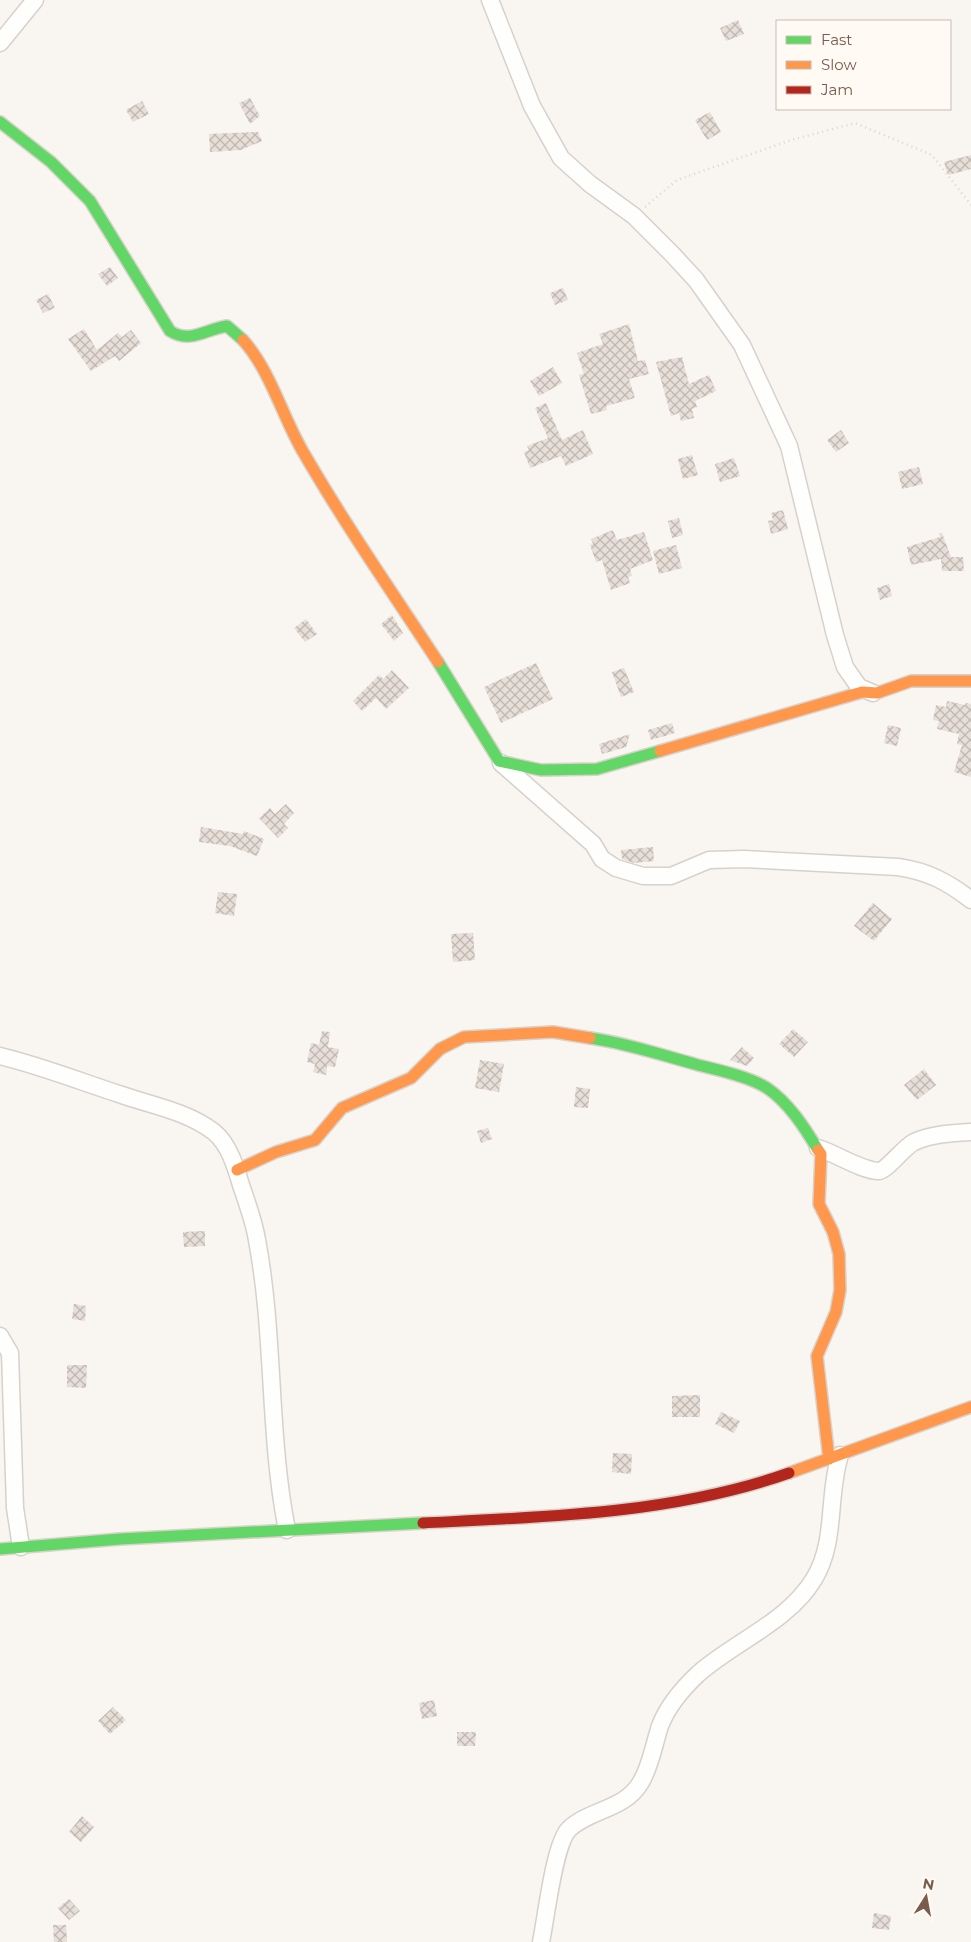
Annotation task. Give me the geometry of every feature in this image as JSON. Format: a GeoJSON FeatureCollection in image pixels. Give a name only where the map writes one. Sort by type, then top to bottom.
{"type":"FeatureCollection","features":[{"type":"Feature","properties":{"kind":"street"},"geometry":{"type":"LineString","coordinates":[[0,43],[35,0]]}},
{"type":"Feature","properties":{"kind":"street"},"geometry":{"type":"LineString","coordinates":[[490,0],[532,106],[561,158],[590,184],[634,216],[696,280],[735,334],[754,368],[789,446],[832,625],[846,667],[859,687],[877,694]]}},
{"type":"Feature","properties":{"kind":"street"},"geometry":{"type":"LineString","coordinates":[[0,122],[44,156],[90,201],[170,331],[181,338],[188,338],[227,326],[241,337],[252,352],[290,428],[344,518],[468,708],[499,761],[593,844],[602,859],[616,868],[643,876],[671,876],[709,860],[744,859],[898,867],[913,869],[939,878],[971,900]]}},
{"type":"Feature","properties":{"kind":"street"},"geometry":{"type":"LineString","coordinates":[[499,761],[541,770],[596,769],[862,692],[877,694],[911,681],[971,681]]}},
{"type":"Feature","properties":{"kind":"street"},"geometry":{"type":"LineString","coordinates":[[237,1170],[276,1152],[315,1139],[326,1130],[333,1117],[344,1106],[370,1093],[390,1089],[412,1077],[436,1052],[451,1040],[553,1032],[594,1038],[655,1052],[725,1072],[766,1087],[782,1099],[818,1148],[823,1159],[819,1204],[836,1240],[840,1275],[836,1312],[817,1356],[816,1367],[835,1457],[826,1553],[814,1581],[802,1596],[780,1616],[723,1654],[680,1692],[665,1714],[646,1771],[640,1784],[631,1795],[568,1831],[558,1854],[541,1942]]}},
{"type":"Feature","properties":{"kind":"street"},"geometry":{"type":"LineString","coordinates":[[0,1056],[36,1065],[153,1104],[205,1126],[216,1134],[224,1144],[237,1170],[257,1241],[271,1361],[280,1495],[287,1530]]}},
{"type":"Feature","properties":{"kind":"street"},"geometry":{"type":"LineString","coordinates":[[818,1148],[863,1167],[879,1171],[887,1168],[900,1152],[924,1138],[971,1132]]}},
{"type":"Feature","properties":{"kind":"street"},"geometry":{"type":"LineString","coordinates":[[0,1336],[10,1353],[15,1508],[21,1547]]}},
{"type":"Feature","properties":{"kind":"street"},"geometry":{"type":"LineString","coordinates":[[0,1549],[120,1539],[373,1527],[627,1510],[742,1488],[835,1457],[971,1407]]}},
{"type":"Feature","properties":{"kind":"path"},"geometry":{"type":"LineString","coordinates":[[634,216],[677,180],[791,140],[855,123],[932,155],[971,205]]}},
{"type":"Feature","properties":{"kind":"building"},"geometry":{"type":"Polygon","coordinates":[[[738,20],[744,34],[726,41],[720,28],[738,20]]]}},
{"type":"Feature","properties":{"kind":"building"},"geometry":{"type":"Polygon","coordinates":[[[250,98],[260,116],[250,124],[239,103],[250,98]]]}},
{"type":"Feature","properties":{"kind":"building"},"geometry":{"type":"Polygon","coordinates":[[[142,101],[149,114],[133,122],[126,110],[142,101]]]}},
{"type":"Feature","properties":{"kind":"building"},"geometry":{"type":"Polygon","coordinates":[[[710,112],[721,132],[707,140],[695,120],[710,112]]]}},
{"type":"Feature","properties":{"kind":"building"},"geometry":{"type":"Polygon","coordinates":[[[258,132],[262,141],[241,150],[210,152],[209,134],[258,132]]]}},
{"type":"Feature","properties":{"kind":"building"},"geometry":{"type":"Polygon","coordinates":[[[971,155],[971,169],[948,175],[944,162],[971,155]]]}},
{"type":"Feature","properties":{"kind":"building"},"geometry":{"type":"Polygon","coordinates":[[[110,267],[118,278],[107,286],[98,274],[110,267]]]}},
{"type":"Feature","properties":{"kind":"building"},"geometry":{"type":"Polygon","coordinates":[[[563,288],[568,300],[555,305],[550,293],[563,288]]]}},
{"type":"Feature","properties":{"kind":"building"},"geometry":{"type":"Polygon","coordinates":[[[48,294],[55,308],[43,313],[36,300],[48,294]]]}},
{"type":"Feature","properties":{"kind":"building"},"geometry":{"type":"Polygon","coordinates":[[[629,324],[638,361],[645,360],[649,374],[629,379],[635,398],[606,406],[607,410],[591,414],[579,375],[584,374],[577,353],[603,344],[599,334],[629,324]]]}},
{"type":"Feature","properties":{"kind":"building"},"geometry":{"type":"Polygon","coordinates":[[[84,329],[97,350],[118,333],[122,337],[131,330],[141,343],[119,361],[115,356],[91,371],[68,339],[84,329]]]}},
{"type":"Feature","properties":{"kind":"building"},"geometry":{"type":"Polygon","coordinates":[[[682,357],[689,384],[709,375],[716,391],[695,401],[697,407],[692,409],[694,418],[681,421],[679,413],[671,416],[656,362],[682,357]]]}},
{"type":"Feature","properties":{"kind":"building"},"geometry":{"type":"Polygon","coordinates":[[[553,367],[562,383],[539,396],[530,381],[553,367]]]}},
{"type":"Feature","properties":{"kind":"building"},"geometry":{"type":"Polygon","coordinates":[[[546,403],[562,440],[583,430],[593,454],[566,466],[561,456],[530,468],[524,452],[529,450],[527,446],[548,438],[535,408],[546,403]]]}},
{"type":"Feature","properties":{"kind":"building"},"geometry":{"type":"Polygon","coordinates":[[[841,430],[849,443],[836,452],[827,440],[841,430]]]}},
{"type":"Feature","properties":{"kind":"building"},"geometry":{"type":"Polygon","coordinates":[[[692,455],[698,475],[683,479],[678,459],[692,455]]]}},
{"type":"Feature","properties":{"kind":"building"},"geometry":{"type":"Polygon","coordinates":[[[734,458],[740,476],[720,482],[715,464],[734,458]]]}},
{"type":"Feature","properties":{"kind":"building"},"geometry":{"type":"Polygon","coordinates":[[[919,467],[923,484],[902,489],[898,472],[919,467]]]}},
{"type":"Feature","properties":{"kind":"building"},"geometry":{"type":"Polygon","coordinates":[[[783,510],[788,529],[771,534],[768,521],[773,520],[771,513],[783,510]]]}},
{"type":"Feature","properties":{"kind":"building"},"geometry":{"type":"Polygon","coordinates":[[[679,518],[683,535],[672,538],[668,521],[679,518]]]}},
{"type":"Feature","properties":{"kind":"building"},"geometry":{"type":"Polygon","coordinates":[[[613,530],[617,540],[644,532],[653,560],[630,569],[632,576],[628,577],[630,583],[611,590],[602,560],[596,562],[590,545],[593,544],[591,539],[613,530]]]}},
{"type":"Feature","properties":{"kind":"building"},"geometry":{"type":"Polygon","coordinates":[[[939,533],[942,533],[951,557],[963,557],[964,571],[942,571],[941,559],[911,565],[907,547],[940,537],[939,533]]]}},
{"type":"Feature","properties":{"kind":"building"},"geometry":{"type":"Polygon","coordinates":[[[676,545],[682,568],[659,574],[653,551],[676,545]]]}},
{"type":"Feature","properties":{"kind":"building"},"geometry":{"type":"Polygon","coordinates":[[[889,584],[892,596],[880,600],[877,588],[889,584]]]}},
{"type":"Feature","properties":{"kind":"building"},"geometry":{"type":"Polygon","coordinates":[[[392,615],[403,633],[394,641],[381,624],[392,615]]]}},
{"type":"Feature","properties":{"kind":"building"},"geometry":{"type":"Polygon","coordinates":[[[306,619],[317,634],[305,642],[294,628],[306,619]]]}},
{"type":"Feature","properties":{"kind":"building"},"geometry":{"type":"Polygon","coordinates":[[[536,663],[553,699],[501,723],[484,687],[536,663]]]}},
{"type":"Feature","properties":{"kind":"building"},"geometry":{"type":"Polygon","coordinates":[[[624,668],[634,692],[621,697],[612,672],[624,668]]]}},
{"type":"Feature","properties":{"kind":"building"},"geometry":{"type":"Polygon","coordinates":[[[392,670],[409,688],[386,709],[376,698],[362,711],[353,701],[379,675],[383,679],[392,670]]]}},
{"type":"Feature","properties":{"kind":"building"},"geometry":{"type":"Polygon","coordinates":[[[947,701],[965,705],[966,703],[971,704],[971,777],[954,772],[962,745],[957,744],[959,734],[937,729],[939,721],[933,720],[936,705],[946,707],[947,701]]]}},
{"type":"Feature","properties":{"kind":"building"},"geometry":{"type":"Polygon","coordinates":[[[672,723],[675,733],[651,740],[648,730],[672,723]]]}},
{"type":"Feature","properties":{"kind":"building"},"geometry":{"type":"Polygon","coordinates":[[[888,725],[901,728],[897,746],[884,743],[888,725]]]}},
{"type":"Feature","properties":{"kind":"building"},"geometry":{"type":"Polygon","coordinates":[[[630,734],[626,747],[602,754],[599,744],[630,734]]]}},
{"type":"Feature","properties":{"kind":"building"},"geometry":{"type":"Polygon","coordinates":[[[286,804],[294,813],[284,824],[288,828],[278,838],[259,818],[270,808],[275,814],[286,804]]]}},
{"type":"Feature","properties":{"kind":"building"},"geometry":{"type":"Polygon","coordinates":[[[201,827],[243,834],[244,831],[264,839],[257,856],[230,846],[199,842],[201,827]]]}},
{"type":"Feature","properties":{"kind":"building"},"geometry":{"type":"Polygon","coordinates":[[[653,847],[654,861],[634,863],[622,859],[621,850],[653,847]]]}},
{"type":"Feature","properties":{"kind":"building"},"geometry":{"type":"Polygon","coordinates":[[[218,892],[237,894],[234,916],[215,913],[218,892]]]}},
{"type":"Feature","properties":{"kind":"building"},"geometry":{"type":"Polygon","coordinates":[[[873,903],[892,919],[874,941],[854,926],[873,903]]]}},
{"type":"Feature","properties":{"kind":"building"},"geometry":{"type":"Polygon","coordinates":[[[473,933],[475,960],[453,962],[451,934],[473,933]]]}},
{"type":"Feature","properties":{"kind":"building"},"geometry":{"type":"Polygon","coordinates":[[[793,1029],[808,1042],[794,1057],[779,1044],[793,1029]]]}},
{"type":"Feature","properties":{"kind":"building"},"geometry":{"type":"Polygon","coordinates":[[[322,1031],[330,1032],[328,1047],[339,1049],[335,1067],[327,1066],[326,1075],[313,1072],[315,1064],[307,1062],[311,1043],[319,1045],[322,1031]]]}},
{"type":"Feature","properties":{"kind":"building"},"geometry":{"type":"Polygon","coordinates":[[[742,1047],[754,1058],[747,1066],[730,1060],[742,1047]]]}},
{"type":"Feature","properties":{"kind":"building"},"geometry":{"type":"Polygon","coordinates":[[[480,1060],[504,1064],[499,1092],[475,1088],[480,1060]]]}},
{"type":"Feature","properties":{"kind":"building"},"geometry":{"type":"Polygon","coordinates":[[[924,1069],[936,1085],[917,1100],[904,1085],[924,1069]]]}},
{"type":"Feature","properties":{"kind":"building"},"geometry":{"type":"Polygon","coordinates":[[[576,1087],[590,1089],[588,1108],[574,1107],[576,1087]]]}},
{"type":"Feature","properties":{"kind":"building"},"geometry":{"type":"Polygon","coordinates":[[[488,1128],[492,1139],[481,1143],[477,1131],[488,1128]]]}},
{"type":"Feature","properties":{"kind":"building"},"geometry":{"type":"Polygon","coordinates":[[[205,1231],[205,1246],[184,1247],[183,1232],[205,1231]]]}},
{"type":"Feature","properties":{"kind":"building"},"geometry":{"type":"Polygon","coordinates":[[[74,1304],[86,1306],[85,1321],[72,1319],[74,1304]]]}},
{"type":"Feature","properties":{"kind":"building"},"geometry":{"type":"Polygon","coordinates":[[[67,1365],[87,1365],[86,1388],[67,1387],[67,1365]]]}},
{"type":"Feature","properties":{"kind":"building"},"geometry":{"type":"Polygon","coordinates":[[[700,1395],[700,1417],[672,1417],[672,1396],[700,1395]]]}},
{"type":"Feature","properties":{"kind":"building"},"geometry":{"type":"Polygon","coordinates":[[[721,1412],[740,1421],[734,1433],[715,1424],[721,1412]]]}},
{"type":"Feature","properties":{"kind":"building"},"geometry":{"type":"Polygon","coordinates":[[[613,1453],[632,1454],[631,1474],[612,1472],[613,1453]]]}},
{"type":"Feature","properties":{"kind":"building"},"geometry":{"type":"Polygon","coordinates":[[[434,1700],[437,1716],[422,1719],[419,1703],[434,1700]]]}},
{"type":"Feature","properties":{"kind":"building"},"geometry":{"type":"Polygon","coordinates":[[[113,1707],[126,1720],[110,1734],[98,1721],[113,1707]]]}},
{"type":"Feature","properties":{"kind":"building"},"geometry":{"type":"Polygon","coordinates":[[[457,1732],[476,1732],[475,1746],[457,1746],[457,1732]]]}},
{"type":"Feature","properties":{"kind":"building"},"geometry":{"type":"Polygon","coordinates":[[[82,1816],[94,1827],[81,1842],[69,1832],[82,1816]]]}},
{"type":"Feature","properties":{"kind":"building"},"geometry":{"type":"Polygon","coordinates":[[[69,1899],[80,1911],[69,1920],[58,1908],[69,1899]]]}},
{"type":"Feature","properties":{"kind":"building"},"geometry":{"type":"Polygon","coordinates":[[[874,1913],[891,1916],[889,1930],[872,1928],[874,1913]]]}},
{"type":"Feature","properties":{"kind":"building"},"geometry":{"type":"Polygon","coordinates":[[[53,1925],[66,1925],[67,1942],[54,1942],[53,1925]]]}},
{"type":"Feature","properties":{"kind":"traffic: fast"},"geometry":{"type":"LineString","coordinates":[[0,122],[51,162],[90,201],[170,331],[177,335],[191,336],[227,326],[243,340]]}},
{"type":"Feature","properties":{"kind":"traffic: fast"},"geometry":{"type":"LineString","coordinates":[[438,662],[499,761],[541,770],[597,769],[660,751]]}},
{"type":"Feature","properties":{"kind":"traffic: fast"},"geometry":{"type":"LineString","coordinates":[[590,1038],[617,1043],[752,1080],[775,1094],[789,1108],[818,1150]]}},
{"type":"Feature","properties":{"kind":"traffic: fast"},"geometry":{"type":"LineString","coordinates":[[0,1549],[120,1539],[423,1523]]}},
{"type":"Feature","properties":{"kind":"traffic: slow"},"geometry":{"type":"LineString","coordinates":[[243,340],[261,365],[302,450],[334,504],[438,662]]}},
{"type":"Feature","properties":{"kind":"traffic: slow"},"geometry":{"type":"LineString","coordinates":[[660,751],[862,692],[877,693],[911,681],[971,681]]}},
{"type":"Feature","properties":{"kind":"traffic: slow"},"geometry":{"type":"LineString","coordinates":[[237,1170],[276,1152],[315,1140],[342,1108],[411,1078],[440,1049],[464,1037],[553,1032],[590,1038]]}},
{"type":"Feature","properties":{"kind":"traffic: slow"},"geometry":{"type":"LineString","coordinates":[[818,1150],[821,1154],[819,1204],[833,1232],[839,1254],[840,1290],[836,1312],[817,1356],[829,1459]]}},
{"type":"Feature","properties":{"kind":"traffic: slow"},"geometry":{"type":"LineString","coordinates":[[789,1473],[971,1407]]}},
{"type":"Feature","properties":{"kind":"traffic: jam"},"geometry":{"type":"LineString","coordinates":[[423,1523],[562,1515],[654,1505],[745,1487],[789,1473]]}}]}
